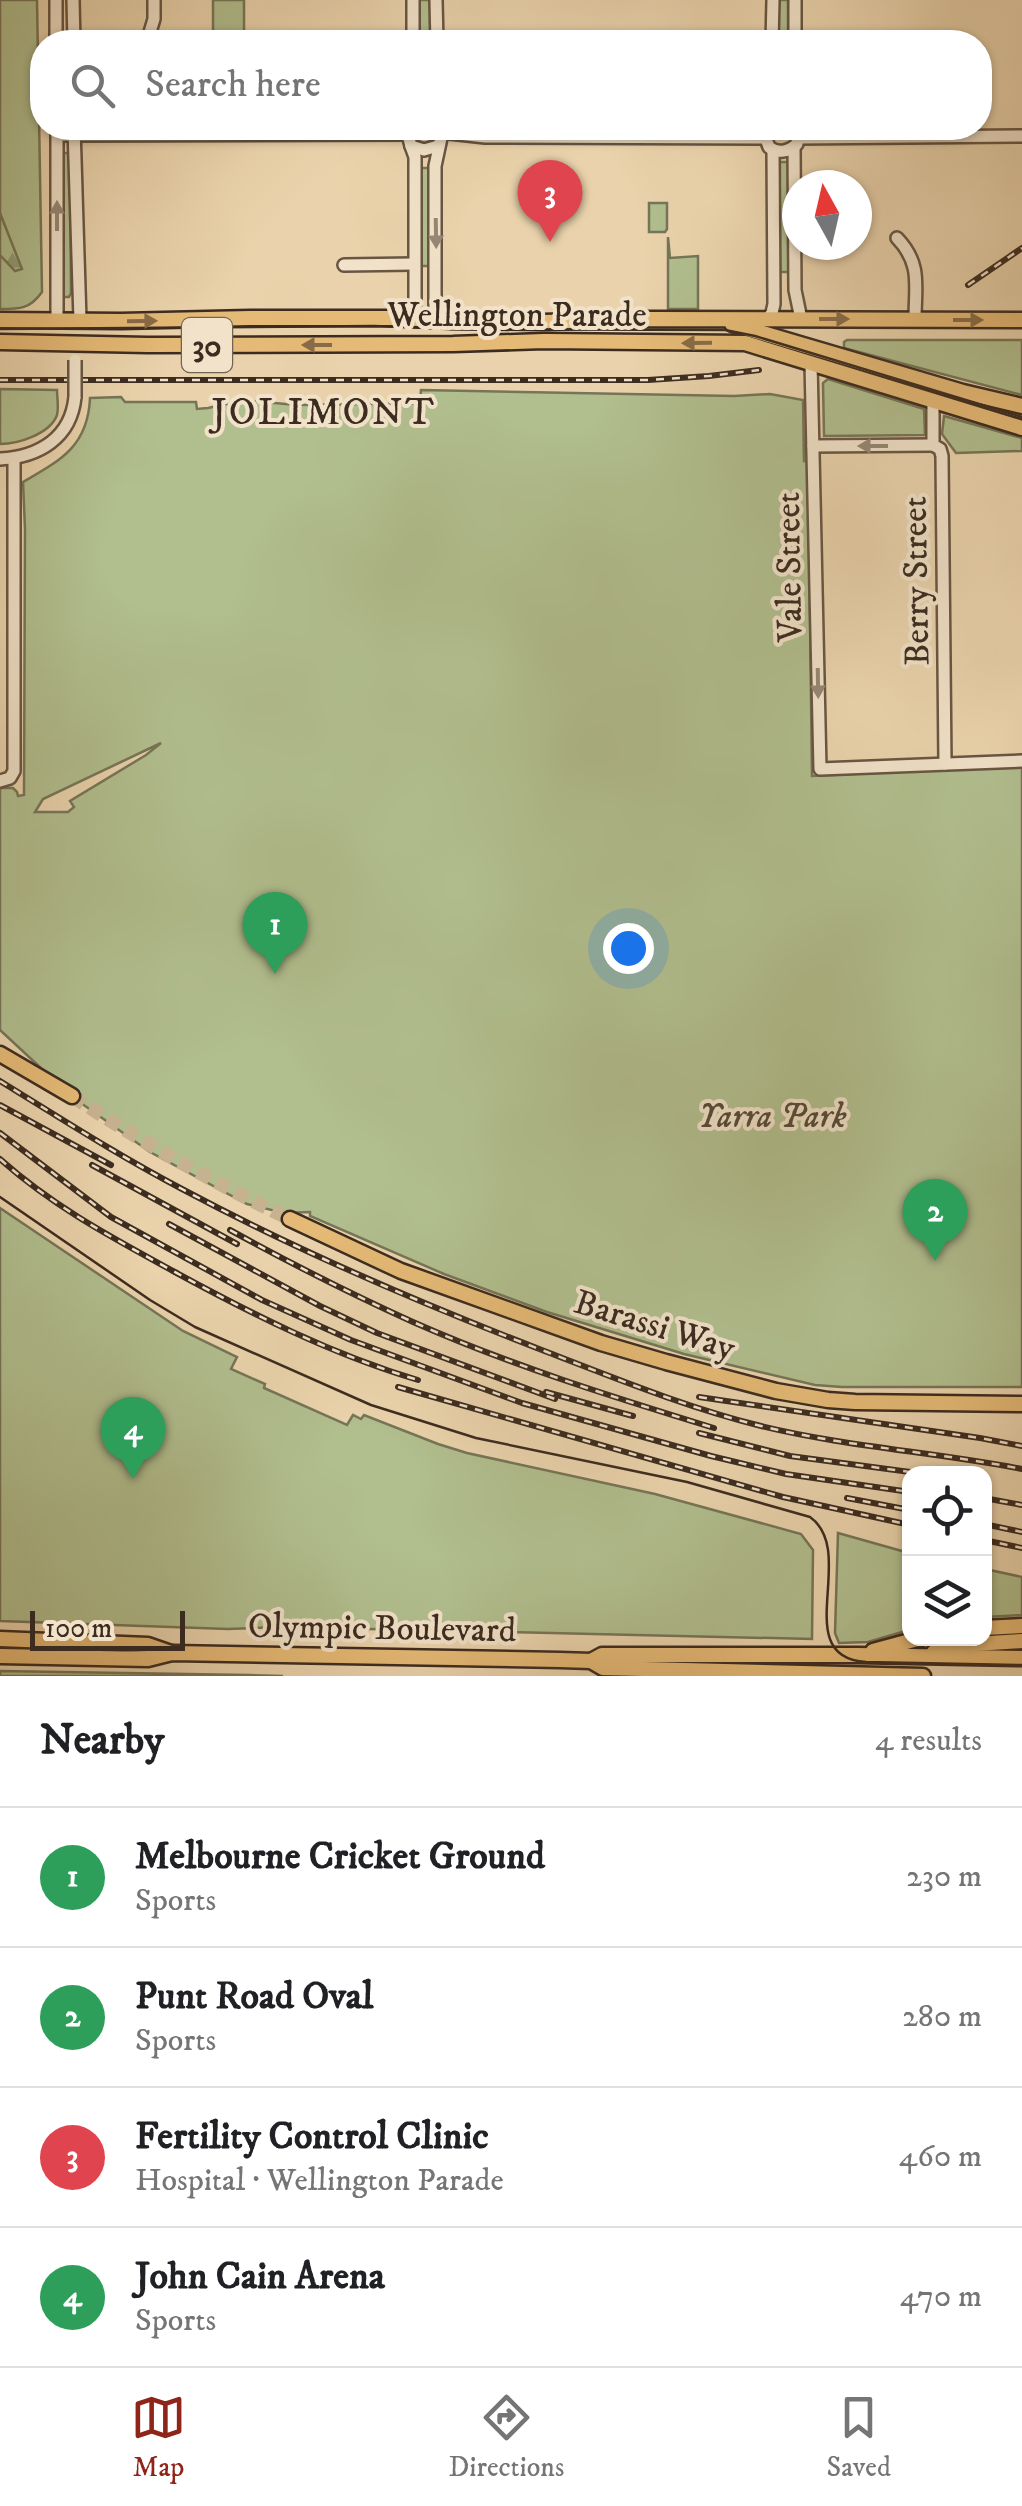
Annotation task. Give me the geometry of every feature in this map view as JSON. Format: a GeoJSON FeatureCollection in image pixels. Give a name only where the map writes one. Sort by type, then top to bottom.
{"type":"FeatureCollection","features":[{"type":"Feature","properties":{"kind":"main road"},"geometry":{"type":"LineString","coordinates":[[415,318],[415,344]]}},
{"type":"Feature","properties":{"kind":"main road"},"geometry":{"type":"LineString","coordinates":[[57,319],[75,352]]}},
{"type":"Feature","properties":{"kind":"main road","name":"Wellington Parade"},"geometry":{"type":"LineString","coordinates":[[702,319],[743,326],[1022,406]]}},
{"type":"Feature","properties":{"kind":"main road","name":"Wellington Parade"},"geometry":{"type":"LineString","coordinates":[[0,320],[1022,320]]}},
{"type":"Feature","properties":{"kind":"main road"},"geometry":{"type":"LineString","coordinates":[[75,352],[80,320]]}},
{"type":"Feature","properties":{"kind":"main road"},"geometry":{"type":"LineString","coordinates":[[435,344],[436,320]]}},
{"type":"Feature","properties":{"kind":"main road"},"geometry":{"type":"LineString","coordinates":[[544,322],[544,341]]}},
{"type":"Feature","properties":{"kind":"main road","name":"Wellington Parade"},"geometry":{"type":"LineString","coordinates":[[0,342],[75,352],[544,341],[745,343],[1022,428]]}},
{"type":"Feature","properties":{"kind":"main road"},"geometry":{"type":"LineString","coordinates":[[811,347],[811,363]]}},
{"type":"Feature","properties":{"kind":"main road"},"geometry":{"type":"LineString","coordinates":[[933,382],[933,401]]}},
{"type":"Feature","properties":{"kind":"main road"},"geometry":{"type":"LineString","coordinates":[[0,1054],[72,1096]]}},
{"type":"Feature","properties":{"kind":"main road","name":"Barassi Way"},"geometry":{"type":"LineString","coordinates":[[290,1219],[401,1271],[601,1343],[776,1391],[855,1402],[1022,1404]]}},
{"type":"Feature","properties":{"kind":"main road"},"geometry":{"type":"LineString","coordinates":[[992,1628],[1022,1626]]}},
{"type":"Feature","properties":{"kind":"main road"},"geometry":{"type":"LineString","coordinates":[[4,1640],[4,1656]]}},
{"type":"Feature","properties":{"kind":"main road","name":"Olympic Boulevard"},"geometry":{"type":"LineString","coordinates":[[4,1640],[148,1646],[172,1653]]}},
{"type":"Feature","properties":{"kind":"main road"},"geometry":{"type":"LineString","coordinates":[[846,1673],[962,1645],[1022,1641]]}},
{"type":"Feature","properties":{"kind":"main road"},"geometry":{"type":"LineString","coordinates":[[858,1655],[902,1644]]}},
{"type":"Feature","properties":{"kind":"main road"},"geometry":{"type":"LineString","coordinates":[[913,1646],[907,1658],[908,1668],[915,1676]]}},
{"type":"Feature","properties":{"kind":"main road","name":"Olympic Boulevard"},"geometry":{"type":"LineString","coordinates":[[4,1656],[148,1659],[172,1653],[591,1661],[602,1655],[1022,1658]]}},
{"type":"Feature","properties":{"kind":"main road","name":"Olympic Boulevard"},"geometry":{"type":"LineString","coordinates":[[591,1661],[602,1668],[923,1676]]}},
{"type":"Feature","properties":{"kind":"street"},"geometry":{"type":"LineString","coordinates":[[56,0],[56,30]]}},
{"type":"Feature","properties":{"kind":"street"},"geometry":{"type":"LineString","coordinates":[[73,0],[74,30]]}},
{"type":"Feature","properties":{"kind":"street"},"geometry":{"type":"LineString","coordinates":[[150,30],[154,0]]}},
{"type":"Feature","properties":{"kind":"street"},"geometry":{"type":"LineString","coordinates":[[413,0],[413,30]]}},
{"type":"Feature","properties":{"kind":"street"},"geometry":{"type":"LineString","coordinates":[[436,0],[437,30]]}},
{"type":"Feature","properties":{"kind":"street"},"geometry":{"type":"LineString","coordinates":[[772,0],[772,30]]}},
{"type":"Feature","properties":{"kind":"street"},"geometry":{"type":"LineString","coordinates":[[794,0],[795,30]]}},
{"type":"Feature","properties":{"kind":"street"},"geometry":{"type":"LineString","coordinates":[[992,136],[1022,136]]}},
{"type":"Feature","properties":{"kind":"street"},"geometry":{"type":"LineString","coordinates":[[57,140],[57,319]]}},
{"type":"Feature","properties":{"kind":"street"},"geometry":{"type":"LineString","coordinates":[[74,140],[80,320]]}},
{"type":"Feature","properties":{"kind":"street"},"geometry":{"type":"LineString","coordinates":[[412,140],[415,318]]}},
{"type":"Feature","properties":{"kind":"street"},"geometry":{"type":"LineString","coordinates":[[416,140],[424,150],[433,140]]}},
{"type":"Feature","properties":{"kind":"street"},"geometry":{"type":"LineString","coordinates":[[436,320],[437,140]]}},
{"type":"Feature","properties":{"kind":"street"},"geometry":{"type":"LineString","coordinates":[[767,319],[773,308],[774,278],[772,140]]}},
{"type":"Feature","properties":{"kind":"street"},"geometry":{"type":"LineString","coordinates":[[772,150],[784,151],[791,140]]}},
{"type":"Feature","properties":{"kind":"street"},"geometry":{"type":"LineString","coordinates":[[795,140],[795,278],[801,318]]}},
{"type":"Feature","properties":{"kind":"street"},"geometry":{"type":"LineString","coordinates":[[897,238],[914,262],[915,320]]}},
{"type":"Feature","properties":{"kind":"street"},"geometry":{"type":"LineString","coordinates":[[344,265],[436,272]]}},
{"type":"Feature","properties":{"kind":"street"},"geometry":{"type":"LineString","coordinates":[[774,278],[795,278]]}},
{"type":"Feature","properties":{"kind":"street"},"geometry":{"type":"LineString","coordinates":[[5,779],[14,771],[7,459],[39,451],[58,438],[72,414],[75,352]]}},
{"type":"Feature","properties":{"kind":"street","name":"Vale Street"},"geometry":{"type":"LineString","coordinates":[[811,363],[820,770],[945,764]]}},
{"type":"Feature","properties":{"kind":"street","name":"Berry Street"},"geometry":{"type":"LineString","coordinates":[[933,401],[933,445],[942,451],[945,764]]}},
{"type":"Feature","properties":{"kind":"street"},"geometry":{"type":"LineString","coordinates":[[812,446],[933,445]]}},
{"type":"Feature","properties":{"kind":"street"},"geometry":{"type":"LineString","coordinates":[[945,764],[1022,761]]}},
{"type":"Feature","properties":{"kind":"green space"},"geometry":{"type":"Polygon","coordinates":[[[0,0],[37,0],[38,30],[30,30],[30,140],[39,140],[42,292],[29,305],[0,309],[0,0]]]}},
{"type":"Feature","properties":{"kind":"green space"},"geometry":{"type":"Polygon","coordinates":[[[213,0],[244,0],[244,30],[213,30],[213,0]]]}},
{"type":"Feature","properties":{"kind":"green space"},"geometry":{"type":"Polygon","coordinates":[[[418,0],[430,0],[430,30],[419,30],[418,0]]]}},
{"type":"Feature","properties":{"kind":"green space"},"geometry":{"type":"Polygon","coordinates":[[[777,0],[788,0],[788,30],[777,30],[777,0]]]}},
{"type":"Feature","properties":{"kind":"green space"},"geometry":{"type":"Polygon","coordinates":[[[61,153],[70,156],[69,297],[62,297],[61,153]]]}},
{"type":"Feature","properties":{"kind":"green space"},"geometry":{"type":"Polygon","coordinates":[[[779,162],[789,162],[789,170],[782,170],[782,260],[790,260],[790,272],[780,272],[779,162]]]}},
{"type":"Feature","properties":{"kind":"green space"},"geometry":{"type":"Polygon","coordinates":[[[419,168],[430,168],[431,266],[419,266],[419,168]]]}},
{"type":"Feature","properties":{"kind":"green space"},"geometry":{"type":"Polygon","coordinates":[[[649,203],[667,203],[665,232],[649,232],[649,203]]]}},
{"type":"Feature","properties":{"kind":"green space"},"geometry":{"type":"Polygon","coordinates":[[[0,213],[22,269],[15,271],[0,255],[0,213]]]}},
{"type":"Feature","properties":{"kind":"green space"},"geometry":{"type":"Polygon","coordinates":[[[668,237],[670,258],[698,256],[698,309],[668,309],[668,237]]]}},
{"type":"Feature","properties":{"kind":"green space"},"geometry":{"type":"Polygon","coordinates":[[[847,340],[1022,340],[1022,395],[844,348],[847,340]]]}},
{"type":"Feature","properties":{"kind":"green space"},"geometry":{"type":"Polygon","coordinates":[[[828,379],[924,409],[925,435],[824,436],[823,383],[828,379]]]}},
{"type":"Feature","properties":{"kind":"green space"},"geometry":{"type":"Polygon","coordinates":[[[0,389],[57,390],[57,415],[48,428],[33,437],[0,444],[0,389]]]}},
{"type":"Feature","properties":{"kind":"green space","name":"Yarra Park"},"geometry":{"type":"Polygon","coordinates":[[[421,390],[770,394],[803,400],[804,461],[808,462],[812,776],[1022,766],[1022,1387],[815,1385],[684,1354],[547,1312],[444,1274],[310,1216],[310,1212],[284,1213],[247,1204],[150,1152],[71,1096],[0,1030],[0,788],[13,788],[18,796],[24,795],[23,482],[60,458],[78,440],[90,398],[196,402],[197,409],[244,400],[296,405],[420,403],[421,390]],[[161,743],[43,799],[35,812],[68,812],[74,807],[70,801],[161,743]]]}},
{"type":"Feature","properties":{"kind":"green space"},"geometry":{"type":"Polygon","coordinates":[[[944,416],[1022,438],[1022,451],[956,453],[942,434],[944,416]]]}},
{"type":"Feature","properties":{"kind":"green space"},"geometry":{"type":"Polygon","coordinates":[[[0,1208],[183,1331],[237,1357],[231,1369],[347,1425],[353,1415],[361,1419],[364,1415],[467,1453],[655,1494],[801,1534],[813,1550],[812,1639],[0,1621],[0,1208]]]}},
{"type":"Feature","properties":{"kind":"green space"},"geometry":{"type":"Polygon","coordinates":[[[838,1533],[902,1551],[902,1632],[868,1642],[839,1643],[835,1633],[838,1533]]]}},
{"type":"Feature","properties":{"kind":"green space"},"geometry":{"type":"Polygon","coordinates":[[[992,1571],[1022,1577],[1022,1615],[992,1617],[992,1571]]]}},
{"type":"Feature","properties":{"kind":"green space"},"geometry":{"type":"Polygon","coordinates":[[[0,1671],[249,1675],[283,1676],[0,1676],[0,1671]]]}},
{"type":"Feature","properties":{"kind":"tunnel"},"geometry":{"type":"LineString","coordinates":[[72,1096],[179,1161],[290,1219]]}},
{"type":"Feature","properties":{"kind":"tram line"},"geometry":{"type":"LineString","coordinates":[[0,329],[374,326],[725,330],[1022,417]]}},
{"type":"Feature","properties":{"kind":"tram line"},"geometry":{"type":"LineString","coordinates":[[0,1197],[195,1327],[371,1405],[476,1438],[687,1482],[810,1517],[823,1533],[828,1554],[827,1623],[831,1642],[843,1656],[866,1662],[1022,1665]]}},
{"type":"Feature","properties":{"kind":"railway"},"geometry":{"type":"LineString","coordinates":[[968,285],[1022,248]]}},
{"type":"Feature","properties":{"kind":"railway"},"geometry":{"type":"LineString","coordinates":[[0,380],[648,380],[759,370]]}},
{"type":"Feature","properties":{"kind":"railway"},"geometry":{"type":"LineString","coordinates":[[0,1081],[135,1163],[316,1256],[626,1383],[707,1411],[793,1433],[1022,1469]]}},
{"type":"Feature","properties":{"kind":"railway"},"geometry":{"type":"LineString","coordinates":[[0,1105],[111,1165]]}},
{"type":"Feature","properties":{"kind":"railway"},"geometry":{"type":"LineString","coordinates":[[0,1133],[111,1217],[262,1300],[351,1340],[522,1403],[711,1456],[786,1474],[902,1491]]}},
{"type":"Feature","properties":{"kind":"railway"},"geometry":{"type":"LineString","coordinates":[[0,1159],[84,1220],[203,1287],[323,1345],[418,1380]]}},
{"type":"Feature","properties":{"kind":"railway"},"geometry":{"type":"LineString","coordinates":[[92,1165],[237,1244]]}},
{"type":"Feature","properties":{"kind":"railway"},"geometry":{"type":"LineString","coordinates":[[169,1224],[377,1333],[555,1399]]}},
{"type":"Feature","properties":{"kind":"railway"},"geometry":{"type":"LineString","coordinates":[[230,1230],[450,1338],[562,1380],[714,1428]]}},
{"type":"Feature","properties":{"kind":"railway"},"geometry":{"type":"LineString","coordinates":[[398,1387],[783,1497],[902,1523]]}},
{"type":"Feature","properties":{"kind":"railway"},"geometry":{"type":"LineString","coordinates":[[546,1392],[633,1416]]}},
{"type":"Feature","properties":{"kind":"railway"},"geometry":{"type":"LineString","coordinates":[[699,1397],[1022,1446]]}},
{"type":"Feature","properties":{"kind":"railway"},"geometry":{"type":"LineString","coordinates":[[699,1433],[790,1456],[902,1471]]}},
{"type":"Feature","properties":{"kind":"railway"},"geometry":{"type":"LineString","coordinates":[[847,1498],[902,1508]]}},
{"type":"Feature","properties":{"kind":"railway"},"geometry":{"type":"LineString","coordinates":[[992,1499],[1022,1505]]}},
{"type":"Feature","properties":{"kind":"railway"},"geometry":{"type":"LineString","coordinates":[[992,1526],[1022,1532]]}},
{"type":"Feature","properties":{"kind":"railway"},"geometry":{"type":"LineString","coordinates":[[992,1542],[1022,1548]]}},
{"type":"Feature","properties":{"kind":"place","name":"Fertility Control Clinic"},"geometry":{"type":"Point","coordinates":[550,242]}},
{"type":"Feature","properties":{"kind":"place","name":"Melbourne Cricket Ground"},"geometry":{"type":"Point","coordinates":[275,974]}},
{"type":"Feature","properties":{"kind":"place","name":"Punt Road Oval"},"geometry":{"type":"Point","coordinates":[935,1261]}},
{"type":"Feature","properties":{"kind":"place","name":"John Cain Arena"},"geometry":{"type":"Point","coordinates":[133,1479]}},
{"type":"Feature","properties":{"kind":"district","name":"JOLIMONT"},"geometry":{"type":"Point","coordinates":[324,411]}}]}
